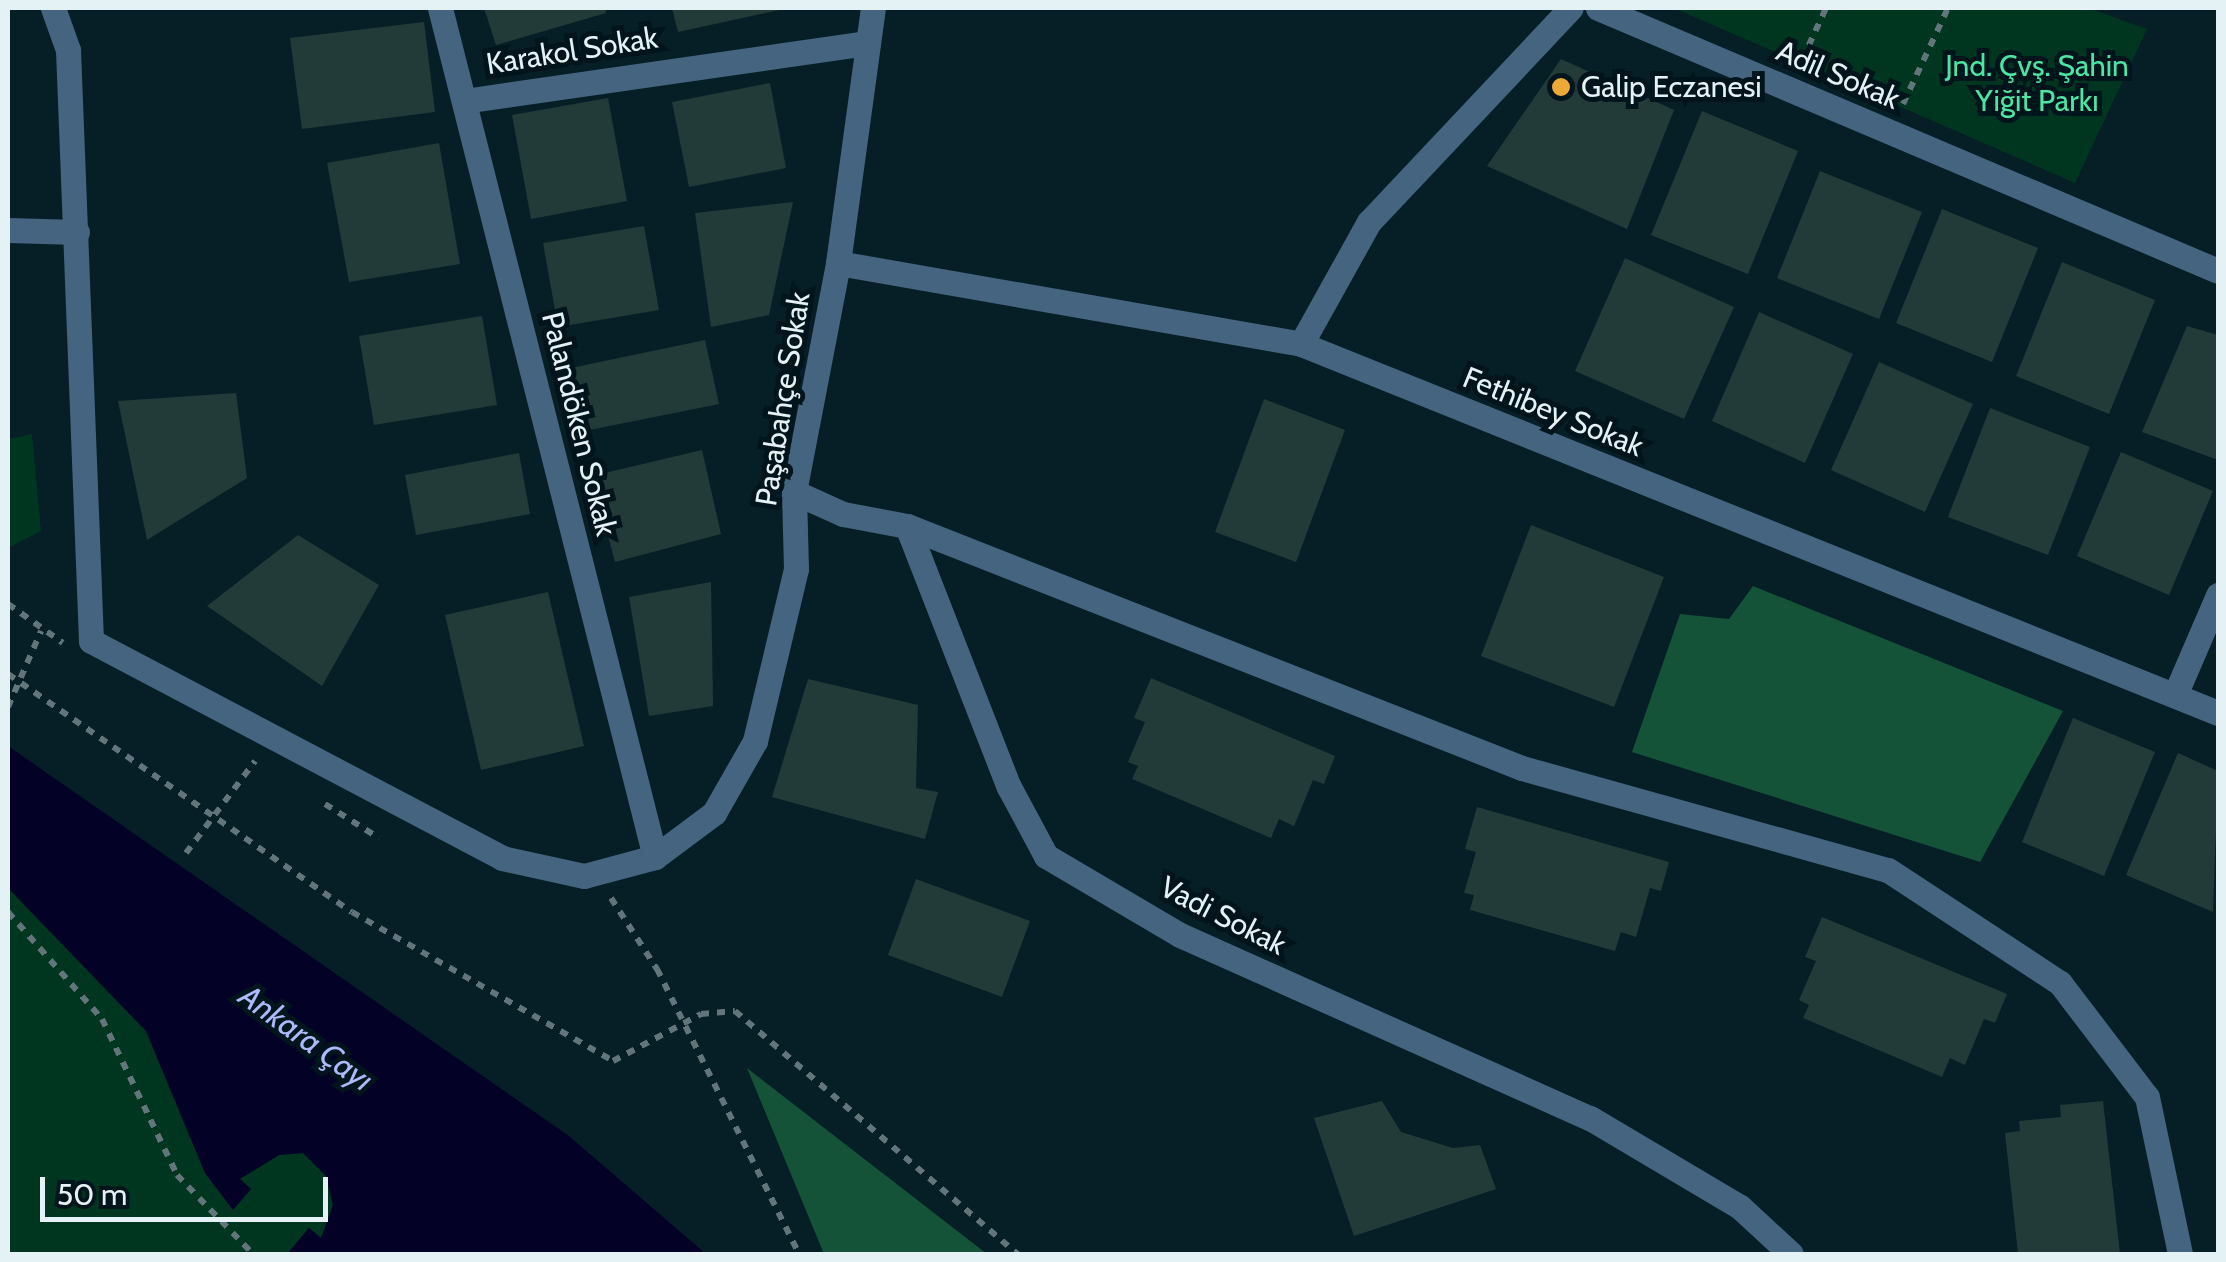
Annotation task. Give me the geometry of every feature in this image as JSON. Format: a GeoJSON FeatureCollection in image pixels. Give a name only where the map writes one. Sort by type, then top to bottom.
{"type":"FeatureCollection","features":[{"type":"Feature","properties":{"kind":"street"},"geometry":{"type":"LineString","coordinates":[[8,230],[77,232],[68,50],[53,8]]}},
{"type":"Feature","properties":{"kind":"street","name":"Palandöken Sokak"},"geometry":{"type":"LineString","coordinates":[[440,8],[654,857]]}},
{"type":"Feature","properties":{"kind":"street","name":"Paşabahçe Sokak"},"geometry":{"type":"LineString","coordinates":[[77,232],[91,641],[502,858],[598,872],[654,857],[714,813],[755,741],[796,569],[794,492],[838,263],[874,8]]}},
{"type":"Feature","properties":{"kind":"street"},"geometry":{"type":"LineString","coordinates":[[1301,344],[1369,222],[1571,8]]}},
{"type":"Feature","properties":{"kind":"street","name":"Adil Sokak"},"geometry":{"type":"LineString","coordinates":[[1598,8],[2218,271]]}},
{"type":"Feature","properties":{"kind":"street","name":"Karakol Sokak"},"geometry":{"type":"LineString","coordinates":[[464,100],[868,43]]}},
{"type":"Feature","properties":{"kind":"street","name":"Fethibey Sokak"},"geometry":{"type":"LineString","coordinates":[[838,263],[1301,344],[2218,712]]}},
{"type":"Feature","properties":{"kind":"street"},"geometry":{"type":"LineString","coordinates":[[794,492],[842,514],[908,526],[1522,768],[1888,870],[2060,983],[2148,1097],[2180,1254]]}},
{"type":"Feature","properties":{"kind":"street","name":"Vadi Sokak"},"geometry":{"type":"LineString","coordinates":[[908,526],[1009,787],[1046,856],[1180,934],[1590,1118],[1740,1208],[1791,1254]]}},
{"type":"Feature","properties":{"kind":"street"},"geometry":{"type":"LineString","coordinates":[[2175,694],[2218,596]]}},
{"type":"Feature","properties":{"kind":"path"},"geometry":{"type":"LineString","coordinates":[[1789,89],[1826,8]]}},
{"type":"Feature","properties":{"kind":"path"},"geometry":{"type":"LineString","coordinates":[[1890,133],[1948,8]]}},
{"type":"Feature","properties":{"kind":"path"},"geometry":{"type":"LineString","coordinates":[[8,707],[41,631]]}},
{"type":"Feature","properties":{"kind":"path"},"geometry":{"type":"LineString","coordinates":[[8,674],[352,912],[614,1060],[701,1014],[735,1011],[1018,1254]]}},
{"type":"Feature","properties":{"kind":"path"},"geometry":{"type":"LineString","coordinates":[[186,853],[256,760]]}},
{"type":"Feature","properties":{"kind":"path"},"geometry":{"type":"LineString","coordinates":[[598,872],[686,1025],[800,1254]]}},
{"type":"Feature","properties":{"kind":"path"},"geometry":{"type":"LineString","coordinates":[[8,912],[102,1019],[176,1175],[253,1254]]}},
{"type":"Feature","properties":{"kind":"green space","name":"Jnd. Çvş. Şahin Yiğit Parkı"},"geometry":{"type":"Polygon","coordinates":[[[1674,8],[2088,8],[2147,29],[2075,183],[1674,8]]]}},
{"type":"Feature","properties":{"kind":"green space"},"geometry":{"type":"Polygon","coordinates":[[[32,434],[41,531],[8,548],[8,439],[32,434]]]}},
{"type":"Feature","properties":{"kind":"green space"},"geometry":{"type":"Polygon","coordinates":[[[1753,586],[2063,711],[1980,862],[1632,752],[1680,614],[1729,619],[1753,586]]]}},
{"type":"Feature","properties":{"kind":"green space"},"geometry":{"type":"Polygon","coordinates":[[[8,888],[146,1031],[205,1173],[233,1209],[239,1179],[279,1155],[303,1153],[326,1176],[333,1205],[321,1239],[309,1228],[287,1254],[8,1254],[8,888]]]}},
{"type":"Feature","properties":{"kind":"green space"},"geometry":{"type":"Polygon","coordinates":[[[747,1068],[987,1254],[824,1254],[747,1068]]]}},
{"type":"Feature","properties":{"kind":"water","name":"Ankara Çayı"},"geometry":{"type":"Polygon","coordinates":[[[8,746],[569,1136],[706,1254],[287,1254],[309,1228],[321,1238],[333,1205],[326,1176],[303,1153],[279,1155],[240,1179],[251,1189],[233,1210],[205,1173],[146,1031],[8,888],[8,746]]]}},
{"type":"Feature","properties":{"kind":"building"},"geometry":{"type":"Polygon","coordinates":[[[484,8],[605,8],[606,13],[496,45],[484,8]]]}},
{"type":"Feature","properties":{"kind":"building"},"geometry":{"type":"Polygon","coordinates":[[[672,8],[784,8],[784,9],[678,32],[672,8]]]}},
{"type":"Feature","properties":{"kind":"building"},"geometry":{"type":"Polygon","coordinates":[[[424,22],[435,112],[302,129],[290,38],[424,22]]]}},
{"type":"Feature","properties":{"kind":"building"},"geometry":{"type":"Polygon","coordinates":[[[1561,59],[1674,110],[1627,229],[1487,166],[1561,59]]]}},
{"type":"Feature","properties":{"kind":"building"},"geometry":{"type":"Polygon","coordinates":[[[770,83],[786,168],[689,187],[672,102],[770,83]]]}},
{"type":"Feature","properties":{"kind":"building"},"geometry":{"type":"Polygon","coordinates":[[[608,98],[627,201],[531,219],[512,115],[608,98]]]}},
{"type":"Feature","properties":{"kind":"building"},"geometry":{"type":"Polygon","coordinates":[[[1702,111],[1798,151],[1748,274],[1651,235],[1702,111]]]}},
{"type":"Feature","properties":{"kind":"building"},"geometry":{"type":"Polygon","coordinates":[[[439,143],[460,264],[349,282],[327,163],[439,143]]]}},
{"type":"Feature","properties":{"kind":"building"},"geometry":{"type":"Polygon","coordinates":[[[1820,171],[1922,212],[1879,319],[1777,278],[1820,171]]]}},
{"type":"Feature","properties":{"kind":"building"},"geometry":{"type":"Polygon","coordinates":[[[793,202],[769,315],[711,327],[695,213],[793,202]]]}},
{"type":"Feature","properties":{"kind":"building"},"geometry":{"type":"Polygon","coordinates":[[[1942,209],[2038,248],[1992,362],[1896,323],[1942,209]]]}},
{"type":"Feature","properties":{"kind":"building"},"geometry":{"type":"Polygon","coordinates":[[[644,226],[659,310],[558,327],[543,243],[644,226]]]}},
{"type":"Feature","properties":{"kind":"building"},"geometry":{"type":"Polygon","coordinates":[[[1625,258],[1734,307],[1684,419],[1575,371],[1625,258]]]}},
{"type":"Feature","properties":{"kind":"building"},"geometry":{"type":"Polygon","coordinates":[[[2062,262],[2155,300],[2109,414],[2016,376],[2062,262]]]}},
{"type":"Feature","properties":{"kind":"building"},"geometry":{"type":"Polygon","coordinates":[[[1759,312],[1853,354],[1805,463],[1712,421],[1759,312]]]}},
{"type":"Feature","properties":{"kind":"building"},"geometry":{"type":"Polygon","coordinates":[[[482,316],[497,405],[374,425],[359,336],[482,316]]]}},
{"type":"Feature","properties":{"kind":"building"},"geometry":{"type":"Polygon","coordinates":[[[2187,326],[2218,335],[2218,460],[2142,432],[2187,326]]]}},
{"type":"Feature","properties":{"kind":"building"},"geometry":{"type":"Polygon","coordinates":[[[705,340],[719,404],[584,431],[571,368],[705,340]]]}},
{"type":"Feature","properties":{"kind":"building"},"geometry":{"type":"Polygon","coordinates":[[[1879,362],[1973,404],[1925,512],[1831,470],[1879,362]]]}},
{"type":"Feature","properties":{"kind":"building"},"geometry":{"type":"Polygon","coordinates":[[[236,393],[247,478],[147,540],[118,401],[236,393]]]}},
{"type":"Feature","properties":{"kind":"building"},"geometry":{"type":"Polygon","coordinates":[[[1264,399],[1345,430],[1296,562],[1215,532],[1264,399]]]}},
{"type":"Feature","properties":{"kind":"building"},"geometry":{"type":"Polygon","coordinates":[[[1990,408],[2090,447],[2048,555],[1948,517],[1990,408]]]}},
{"type":"Feature","properties":{"kind":"building"},"geometry":{"type":"Polygon","coordinates":[[[702,450],[721,534],[615,562],[592,476],[702,450]]]}},
{"type":"Feature","properties":{"kind":"building"},"geometry":{"type":"Polygon","coordinates":[[[2121,452],[2213,491],[2169,595],[2077,556],[2121,452]]]}},
{"type":"Feature","properties":{"kind":"building"},"geometry":{"type":"Polygon","coordinates":[[[519,453],[530,514],[416,535],[405,475],[519,453]]]}},
{"type":"Feature","properties":{"kind":"building"},"geometry":{"type":"Polygon","coordinates":[[[1531,525],[1664,577],[1614,707],[1481,656],[1531,525]]]}},
{"type":"Feature","properties":{"kind":"building"},"geometry":{"type":"Polygon","coordinates":[[[298,535],[379,585],[322,686],[207,606],[298,535]]]}},
{"type":"Feature","properties":{"kind":"building"},"geometry":{"type":"Polygon","coordinates":[[[711,582],[713,706],[649,716],[629,597],[711,582]]]}},
{"type":"Feature","properties":{"kind":"building"},"geometry":{"type":"Polygon","coordinates":[[[548,592],[584,746],[481,770],[445,615],[548,592]]]}},
{"type":"Feature","properties":{"kind":"building"},"geometry":{"type":"Polygon","coordinates":[[[1151,678],[1335,756],[1324,784],[1313,780],[1294,826],[1279,819],[1271,838],[1132,779],[1138,766],[1128,762],[1145,722],[1134,718],[1151,678]]]}},
{"type":"Feature","properties":{"kind":"building"},"geometry":{"type":"Polygon","coordinates":[[[808,679],[918,705],[916,788],[938,792],[925,839],[772,797],[808,679]]]}},
{"type":"Feature","properties":{"kind":"building"},"geometry":{"type":"Polygon","coordinates":[[[2073,718],[2155,752],[2104,876],[2022,842],[2073,718]]]}},
{"type":"Feature","properties":{"kind":"building"},"geometry":{"type":"Polygon","coordinates":[[[2178,753],[2218,771],[2213,912],[2126,875],[2178,753]]]}},
{"type":"Feature","properties":{"kind":"building"},"geometry":{"type":"Polygon","coordinates":[[[1477,807],[1669,862],[1661,891],[1650,888],[1636,937],[1621,932],[1615,951],[1470,910],[1474,895],[1464,893],[1476,852],[1465,849],[1477,807]]]}},
{"type":"Feature","properties":{"kind":"building"},"geometry":{"type":"Polygon","coordinates":[[[916,879],[1030,921],[1002,997],[888,955],[916,879]]]}},
{"type":"Feature","properties":{"kind":"building"},"geometry":{"type":"Polygon","coordinates":[[[1822,917],[2007,994],[1995,1023],[1984,1019],[1965,1065],[1950,1058],[1942,1077],[1803,1018],[1809,1005],[1799,1000],[1816,961],[1805,957],[1822,917]]]}},
{"type":"Feature","properties":{"kind":"building"},"geometry":{"type":"Polygon","coordinates":[[[1382,1101],[1401,1132],[1453,1148],[1480,1145],[1496,1189],[1354,1236],[1314,1118],[1382,1101]]]}},
{"type":"Feature","properties":{"kind":"building"},"geometry":{"type":"Polygon","coordinates":[[[2103,1101],[2120,1254],[2018,1254],[2005,1133],[2020,1131],[2019,1121],[2061,1117],[2060,1105],[2103,1101]]]}},
{"type":"Feature","properties":{"kind":"place","name":"Galip Eczanesi"},"geometry":{"type":"Point","coordinates":[1561,87]}}]}
